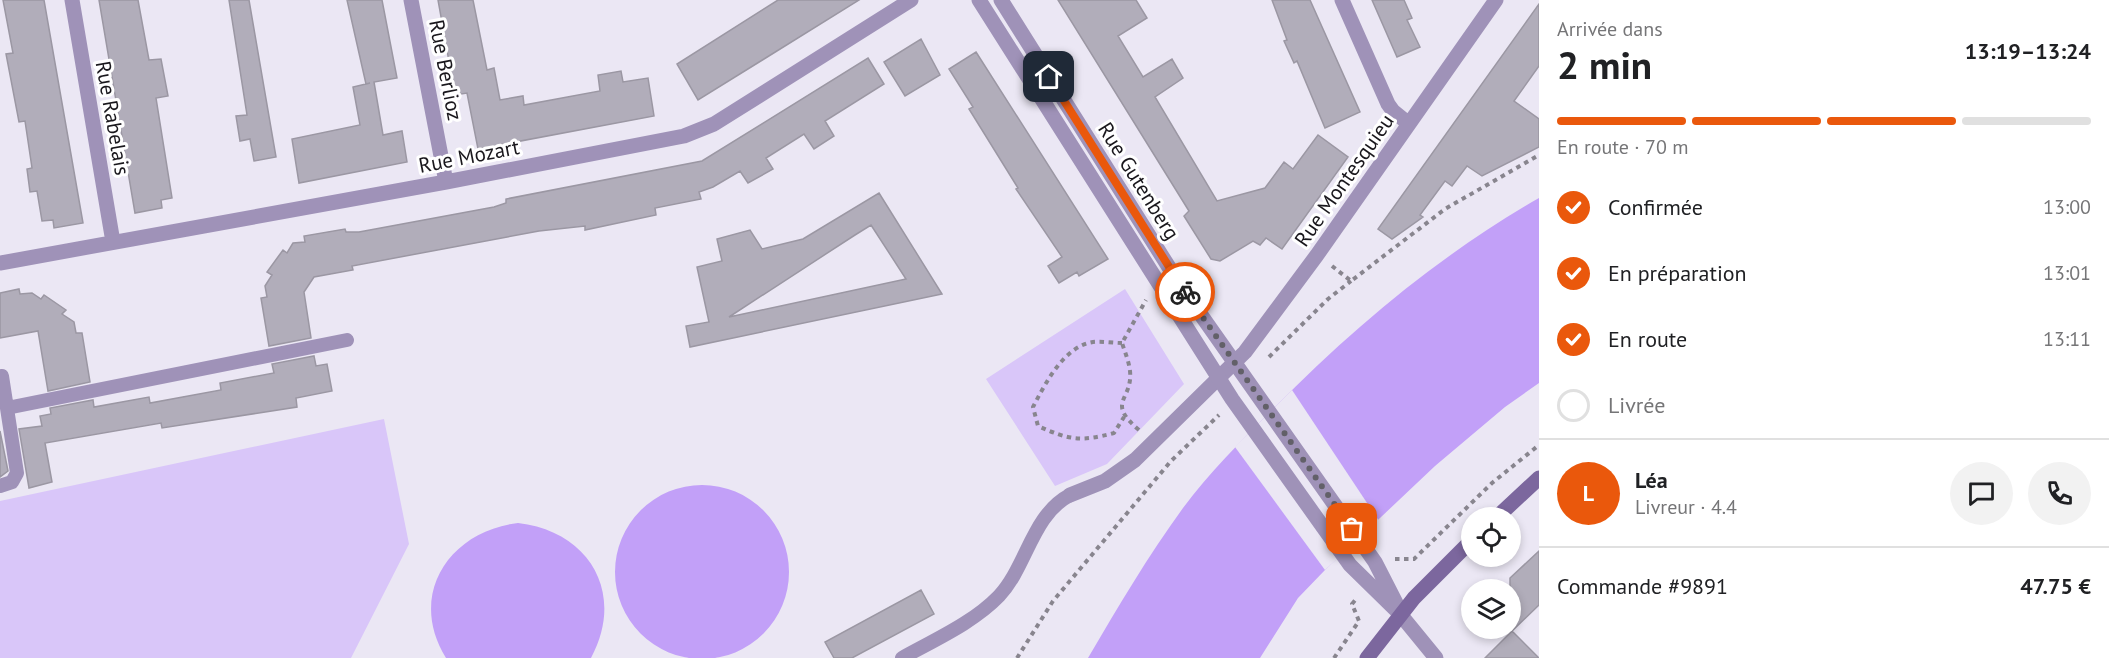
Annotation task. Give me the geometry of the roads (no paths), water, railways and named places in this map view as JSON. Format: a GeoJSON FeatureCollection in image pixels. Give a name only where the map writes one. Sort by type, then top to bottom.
{"type":"FeatureCollection","features":[{"type":"Feature","properties":{"kind":"main road"},"geometry":{"type":"LineString","coordinates":[[1508,507],[1539,478]]}},
{"type":"Feature","properties":{"kind":"main road"},"geometry":{"type":"LineString","coordinates":[[1367,658],[1400,614],[1461,551]]}},
{"type":"Feature","properties":{"kind":"street","name":"Rue Rabelais"},"geometry":{"type":"LineString","coordinates":[[72,0],[113,242]]}},
{"type":"Feature","properties":{"kind":"street","name":"Rue Berlioz"},"geometry":{"type":"LineString","coordinates":[[411,0],[446,182]]}},
{"type":"Feature","properties":{"kind":"street","name":"Rue Mozart"},"geometry":{"type":"LineString","coordinates":[[0,263],[684,136],[705,129],[911,0]]}},
{"type":"Feature","properties":{"kind":"street","name":"Rue Gutenberg"},"geometry":{"type":"LineString","coordinates":[[979,0],[1232,399],[1364,580],[1400,614]]}},
{"type":"Feature","properties":{"kind":"street","name":"Rue Gutenberg"},"geometry":{"type":"LineString","coordinates":[[1001,0],[1182,288],[1246,382],[1378,566],[1400,614]]}},
{"type":"Feature","properties":{"kind":"street"},"geometry":{"type":"LineString","coordinates":[[1342,0],[1388,104],[1409,124]]}},
{"type":"Feature","properties":{"kind":"street","name":"Rue Montesquieu"},"geometry":{"type":"LineString","coordinates":[[1070,495],[1121,472],[1234,363],[1262,330],[1317,255],[1496,0]]}},
{"type":"Feature","properties":{"kind":"street"},"geometry":{"type":"LineString","coordinates":[[1400,614],[1436,658]]}},
{"type":"Feature","properties":{"kind":"lane"},"geometry":{"type":"LineString","coordinates":[[7,408],[347,340]]}},
{"type":"Feature","properties":{"kind":"lane"},"geometry":{"type":"LineString","coordinates":[[0,486],[12,482],[17,473],[2,376]]}},
{"type":"Feature","properties":{"kind":"lane"},"geometry":{"type":"LineString","coordinates":[[902,658],[989,606],[1011,581],[1045,517],[1060,500],[1070,495]]}}]}
